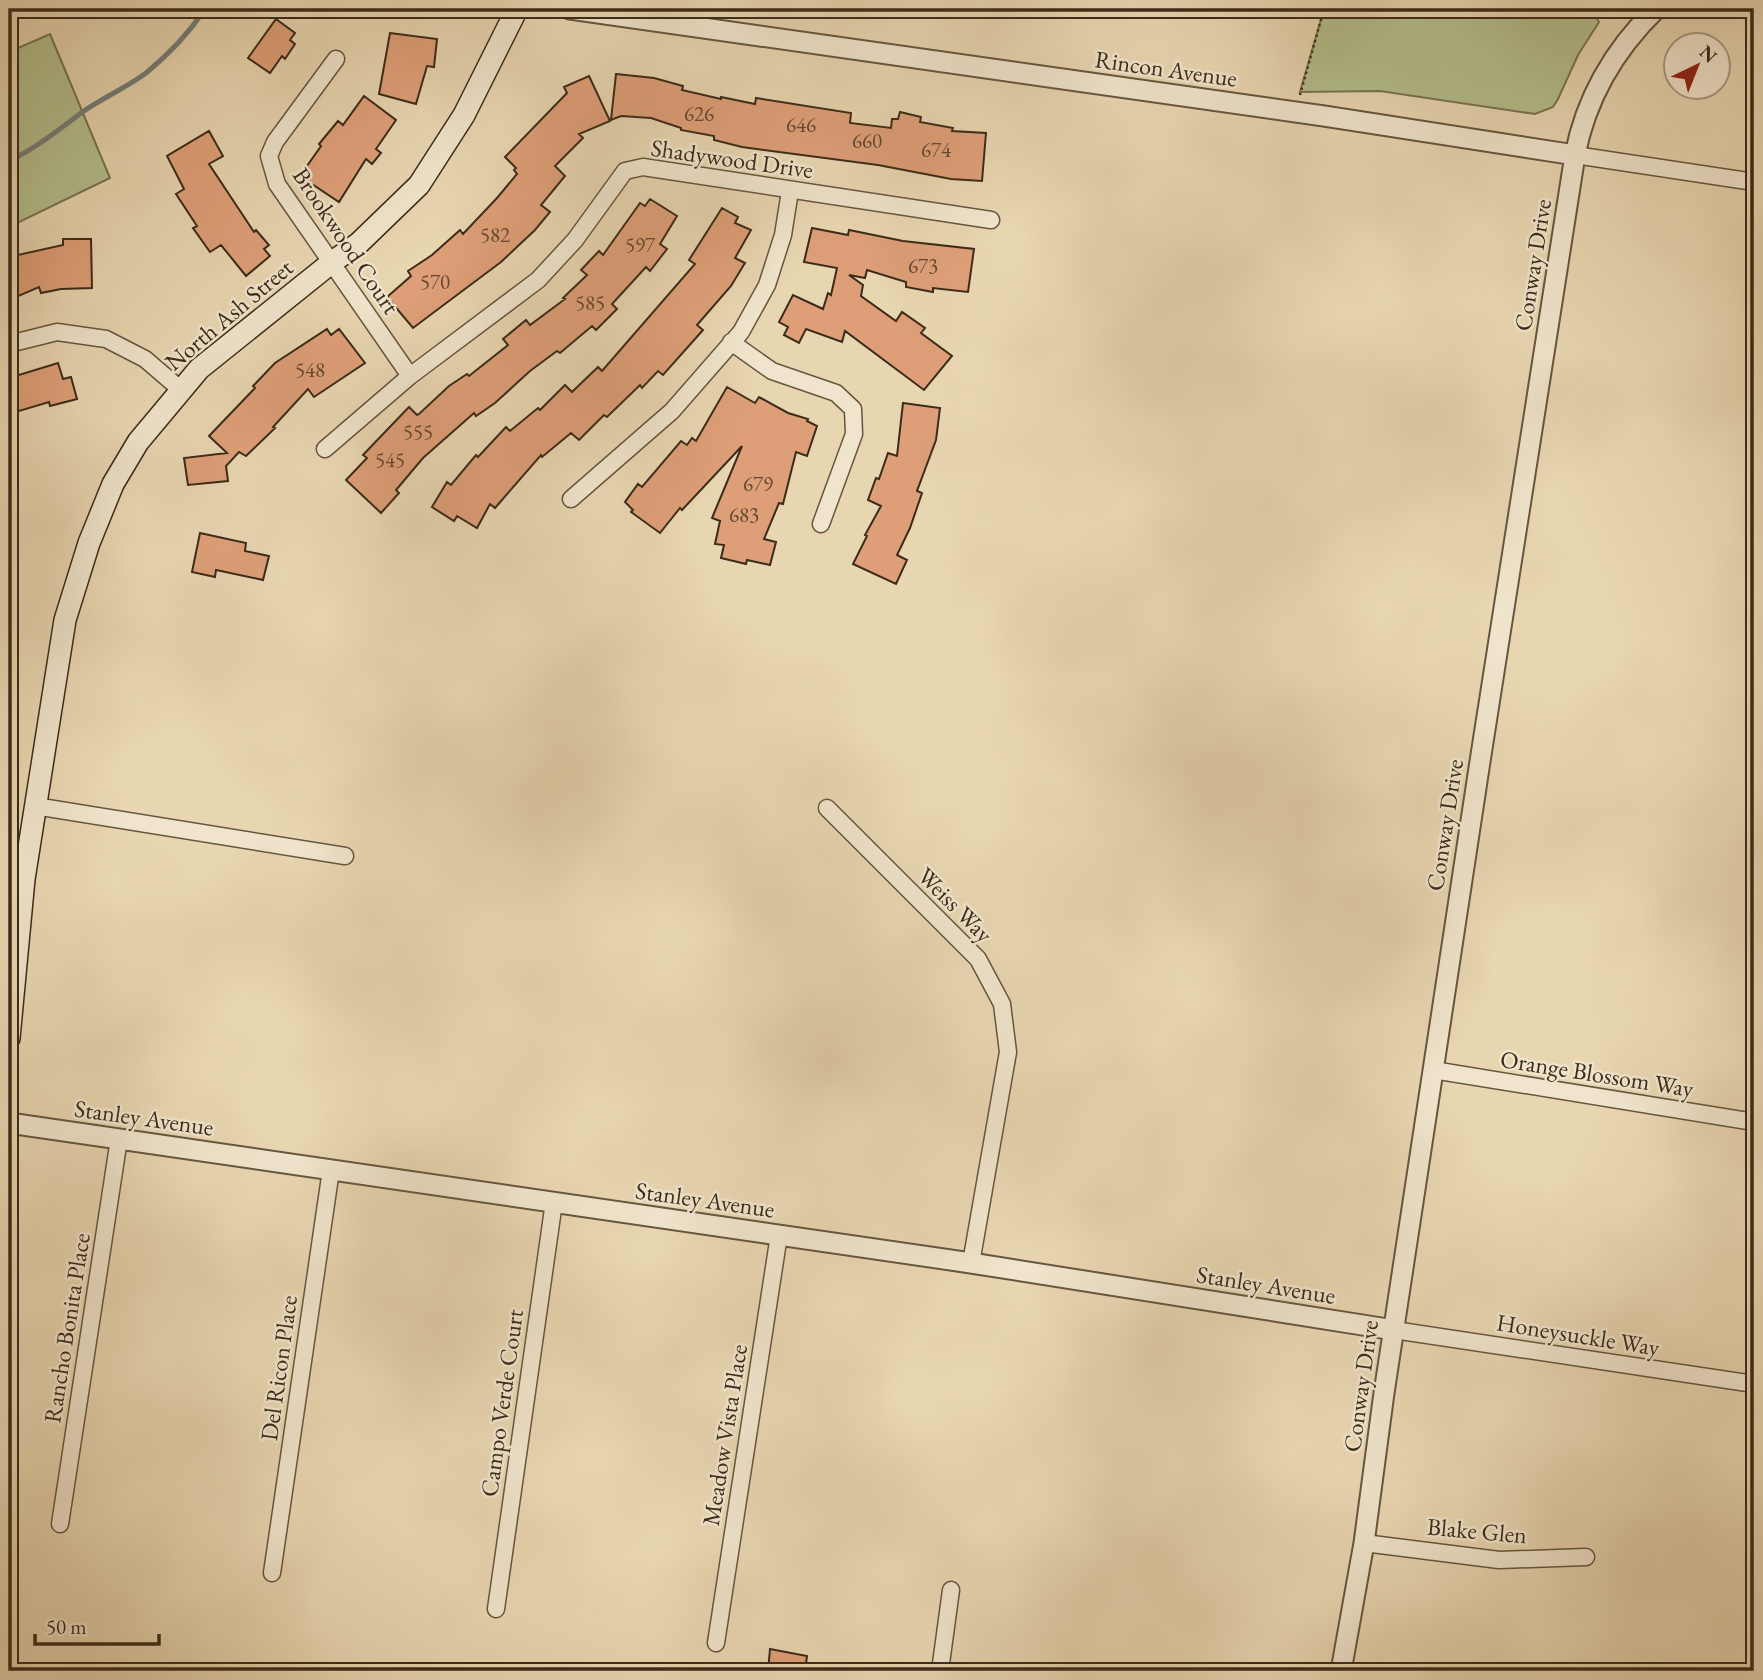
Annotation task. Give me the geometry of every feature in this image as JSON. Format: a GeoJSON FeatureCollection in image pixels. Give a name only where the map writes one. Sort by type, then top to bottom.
{"type":"FeatureCollection","features":[{"type":"Feature","properties":{"kind":"main road","name":"North Ash Street"},"geometry":{"type":"LineString","coordinates":[[9,1038],[12,974],[24,879],[65,620],[89,543],[113,484],[138,442],[199,369],[359,243],[419,185],[464,115],[517,9]]}},
{"type":"Feature","properties":{"kind":"street","name":"Rincon Avenue"},"geometry":{"type":"LineString","coordinates":[[570,9],[1295,112],[1754,182]]}},
{"type":"Feature","properties":{"kind":"street","name":"Conway Drive"},"geometry":{"type":"LineString","coordinates":[[1341,1671],[1364,1543],[1433,1070],[1575,155],[1579,134],[1604,73],[1634,30],[1656,9]]}},
{"type":"Feature","properties":{"kind":"street","name":"Brookwood Court"},"geometry":{"type":"LineString","coordinates":[[336,59],[275,142],[269,156],[276,184],[410,376]]}},
{"type":"Feature","properties":{"kind":"street","name":"Shadywood Drive"},"geometry":{"type":"LineString","coordinates":[[325,449],[410,376],[538,280],[575,240],[625,172],[643,167],[991,220]]}},
{"type":"Feature","properties":{"kind":"street"},"geometry":{"type":"LineString","coordinates":[[571,499],[672,411],[741,332],[767,285],[783,234],[790,191]]}},
{"type":"Feature","properties":{"kind":"street"},"geometry":{"type":"LineString","coordinates":[[9,344],[57,332],[106,339],[145,359],[180,389]]}},
{"type":"Feature","properties":{"kind":"street"},"geometry":{"type":"LineString","coordinates":[[731,342],[772,371],[836,393],[853,410],[854,434],[821,524]]}},
{"type":"Feature","properties":{"kind":"street"},"geometry":{"type":"LineString","coordinates":[[35,806],[345,856]]}},
{"type":"Feature","properties":{"kind":"street","name":"Weiss Way"},"geometry":{"type":"LineString","coordinates":[[827,808],[978,960],[1002,1003],[1008,1052],[971,1263]]}},
{"type":"Feature","properties":{"kind":"street","name":"Orange Blossom Way"},"geometry":{"type":"LineString","coordinates":[[1433,1070],[1754,1122]]}},
{"type":"Feature","properties":{"kind":"street","name":"Stanley Avenue"},"geometry":{"type":"LineString","coordinates":[[9,1123],[971,1263],[1394,1330]]}},
{"type":"Feature","properties":{"kind":"street","name":"Rancho Bonita Place"},"geometry":{"type":"LineString","coordinates":[[60,1524],[119,1139]]}},
{"type":"Feature","properties":{"kind":"street","name":"Del Ricon Place"},"geometry":{"type":"LineString","coordinates":[[272,1573],[331,1170]]}},
{"type":"Feature","properties":{"kind":"street","name":"Campo Verde Court"},"geometry":{"type":"LineString","coordinates":[[496,1609],[554,1202]]}},
{"type":"Feature","properties":{"kind":"street","name":"Meadow Vista Place"},"geometry":{"type":"LineString","coordinates":[[716,1643],[779,1235]]}},
{"type":"Feature","properties":{"kind":"street","name":"Honeysuckle Way"},"geometry":{"type":"LineString","coordinates":[[1394,1330],[1754,1384]]}},
{"type":"Feature","properties":{"kind":"street","name":"Blake Glen"},"geometry":{"type":"LineString","coordinates":[[1364,1543],[1499,1560],[1586,1557]]}},
{"type":"Feature","properties":{"kind":"street"},"geometry":{"type":"LineString","coordinates":[[940,1671],[951,1590]]}},
{"type":"Feature","properties":{"kind":"path"},"geometry":{"type":"LineString","coordinates":[[1295,112],[1324,9]]}},
{"type":"Feature","properties":{"kind":"green space"},"geometry":{"type":"Polygon","coordinates":[[[1324,9],[1591,9],[1599,22],[1578,55],[1553,107],[1535,114],[1380,91],[1300,92],[1324,9]]]}},
{"type":"Feature","properties":{"kind":"green space"},"geometry":{"type":"Polygon","coordinates":[[[50,34],[110,178],[9,227],[9,52],[50,34]]]}},
{"type":"Feature","properties":{"kind":"building"},"geometry":{"type":"Polygon","coordinates":[[[276,19],[295,33],[290,40],[295,44],[285,59],[282,56],[270,73],[248,58],[276,19]]]}},
{"type":"Feature","properties":{"kind":"building"},"geometry":{"type":"Polygon","coordinates":[[[390,33],[437,39],[434,67],[427,66],[416,104],[379,94],[390,33]]]}},
{"type":"Feature","properties":{"kind":"building"},"geometry":{"type":"Polygon","coordinates":[[[616,74],[654,78],[683,86],[682,90],[721,99],[755,104],[756,98],[851,113],[850,123],[891,128],[892,119],[898,119],[900,112],[921,117],[920,122],[953,128],[952,131],[986,133],[982,181],[951,179],[878,165],[742,147],[714,140],[714,136],[681,130],[651,118],[621,116],[611,120],[616,74]]]}},
{"type":"Feature","properties":{"kind":"building"},"geometry":{"type":"Polygon","coordinates":[[[589,76],[610,121],[579,134],[583,138],[555,166],[565,176],[541,205],[550,212],[501,262],[413,328],[387,297],[411,276],[408,271],[432,255],[460,230],[463,234],[497,198],[517,174],[514,170],[516,168],[505,157],[567,93],[564,87],[589,76]]]}},
{"type":"Feature","properties":{"kind":"building"},"geometry":{"type":"Polygon","coordinates":[[[364,96],[396,120],[376,149],[381,153],[372,164],[366,159],[339,202],[300,176],[321,146],[319,144],[338,121],[343,125],[364,96]]]}},
{"type":"Feature","properties":{"kind":"building"},"geometry":{"type":"Polygon","coordinates":[[[209,131],[223,156],[209,164],[254,232],[256,230],[269,245],[264,249],[270,256],[246,276],[221,245],[210,252],[193,228],[197,226],[176,194],[184,189],[167,156],[209,131]]]}},
{"type":"Feature","properties":{"kind":"building"},"geometry":{"type":"Polygon","coordinates":[[[650,199],[677,216],[660,244],[667,249],[650,271],[646,267],[612,304],[617,309],[596,330],[592,326],[560,353],[557,351],[530,371],[495,403],[476,416],[474,413],[423,458],[396,490],[399,493],[381,513],[346,480],[367,458],[363,455],[409,407],[419,414],[449,386],[467,374],[469,376],[508,345],[503,339],[526,320],[530,325],[565,299],[563,298],[587,275],[581,270],[599,251],[603,255],[640,203],[645,206],[650,199]]]}},
{"type":"Feature","properties":{"kind":"building"},"geometry":{"type":"Polygon","coordinates":[[[722,208],[738,217],[735,223],[751,230],[735,258],[745,263],[731,286],[697,325],[703,330],[663,375],[658,371],[607,417],[604,415],[579,440],[571,433],[542,457],[541,455],[495,508],[490,504],[477,528],[457,516],[454,521],[432,507],[447,482],[451,485],[476,455],[478,457],[506,427],[510,431],[538,408],[540,410],[565,385],[572,392],[598,367],[602,371],[695,264],[689,260],[722,208]]]}},
{"type":"Feature","properties":{"kind":"building"},"geometry":{"type":"Polygon","coordinates":[[[812,228],[848,235],[849,230],[903,241],[974,249],[968,292],[933,288],[933,292],[906,287],[906,282],[867,270],[865,278],[849,275],[863,285],[861,296],[896,321],[902,312],[925,328],[921,333],[952,356],[924,390],[845,331],[842,342],[806,329],[799,343],[784,335],[788,327],[779,322],[793,295],[823,309],[828,293],[831,295],[837,268],[804,262],[812,228]]]}},
{"type":"Feature","properties":{"kind":"building"},"geometry":{"type":"Polygon","coordinates":[[[63,239],[91,239],[92,288],[41,293],[39,287],[9,300],[9,257],[63,245],[63,239]]]}},
{"type":"Feature","properties":{"kind":"building"},"geometry":{"type":"Polygon","coordinates":[[[327,329],[331,335],[339,329],[365,363],[314,397],[308,389],[273,427],[275,428],[246,456],[239,452],[226,466],[228,481],[188,485],[184,458],[227,453],[209,436],[275,363],[327,329]]]}},
{"type":"Feature","properties":{"kind":"building"},"geometry":{"type":"Polygon","coordinates":[[[58,363],[63,379],[71,377],[77,399],[50,406],[49,402],[9,414],[9,378],[58,363]]]}},
{"type":"Feature","properties":{"kind":"building"},"geometry":{"type":"Polygon","coordinates":[[[727,387],[755,403],[759,397],[788,413],[808,419],[807,421],[817,426],[807,456],[796,452],[783,504],[779,503],[764,539],[776,542],[770,565],[747,560],[746,564],[721,558],[724,545],[715,544],[720,521],[712,518],[742,446],[682,510],[680,508],[660,533],[631,512],[633,510],[625,502],[638,484],[642,487],[681,441],[687,445],[692,438],[696,441],[727,387]]]}},
{"type":"Feature","properties":{"kind":"building"},"geometry":{"type":"Polygon","coordinates":[[[903,403],[940,408],[936,440],[917,491],[922,493],[897,555],[907,560],[896,584],[853,564],[881,506],[868,500],[876,478],[879,479],[888,453],[897,456],[903,403]]]}},
{"type":"Feature","properties":{"kind":"building"},"geometry":{"type":"Polygon","coordinates":[[[200,533],[246,543],[245,551],[269,556],[263,580],[216,570],[215,577],[192,572],[200,533]]]}},
{"type":"Feature","properties":{"kind":"building"},"geometry":{"type":"Polygon","coordinates":[[[770,1649],[807,1656],[805,1671],[768,1671],[770,1649]]]}},
{"type":"Feature","properties":{"kind":"waterway"},"geometry":{"type":"LineString","coordinates":[[9,161],[146,73],[178,43],[205,9]]}}]}
